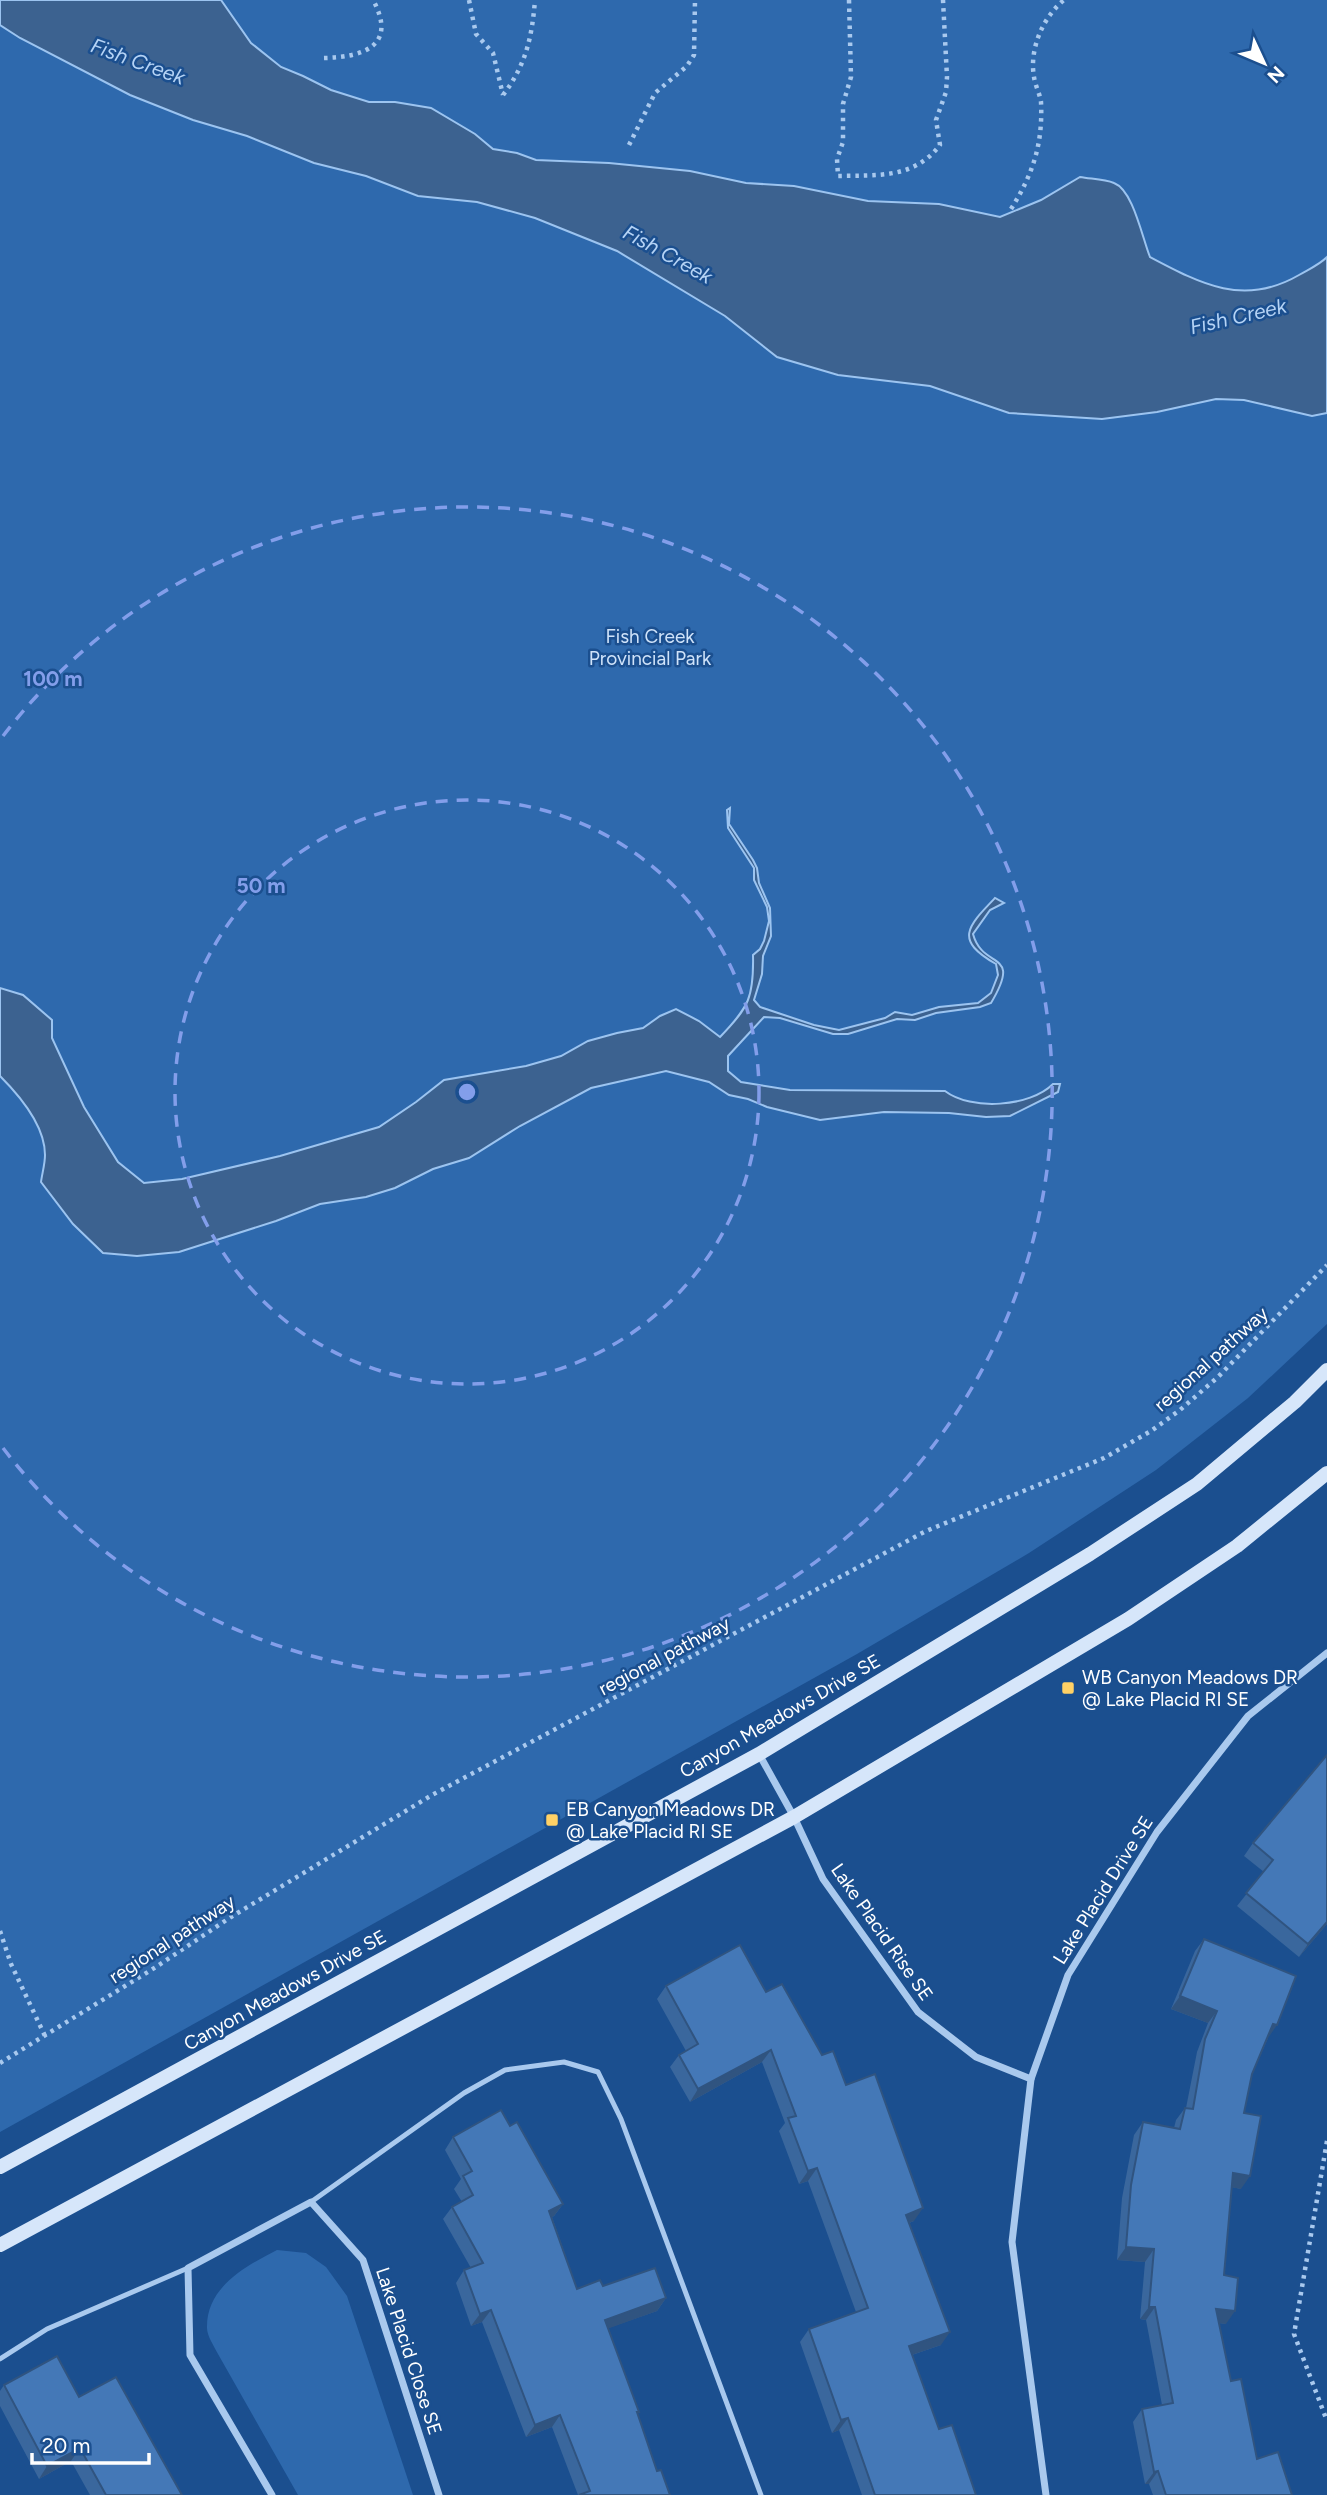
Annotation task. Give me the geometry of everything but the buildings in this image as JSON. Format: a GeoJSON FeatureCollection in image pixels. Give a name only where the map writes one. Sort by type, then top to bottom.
{"type":"FeatureCollection","features":[{"type":"Feature","properties":{"kind":"main road","name":"Canyon Meadows Drive SE"},"geometry":{"type":"LineString","coordinates":[[0,2167],[759,1754],[1090,1554],[1197,1484],[1295,1402],[1327,1370]]}},
{"type":"Feature","properties":{"kind":"main road"},"geometry":{"type":"LineString","coordinates":[[0,2245],[794,1817],[1128,1619],[1237,1546],[1327,1473]]}},
{"type":"Feature","properties":{"kind":"street","name":"Lake Placid Drive SE"},"geometry":{"type":"LineString","coordinates":[[1046,2495],[1012,2242],[1031,2078],[1068,1975],[1157,1832],[1248,1716],[1327,1653]]}},
{"type":"Feature","properties":{"kind":"street","name":"Lake Placid Rise SE"},"geometry":{"type":"LineString","coordinates":[[759,1754],[794,1817],[823,1879],[918,2012],[976,2057],[1031,2078]]}},
{"type":"Feature","properties":{"kind":"street"},"geometry":{"type":"LineString","coordinates":[[272,2495],[190,2355],[188,2268],[311,2202]]}},
{"type":"Feature","properties":{"kind":"street","name":"Lake Placid Close SE"},"geometry":{"type":"LineString","coordinates":[[311,2202],[363,2260],[439,2495]]}},
{"type":"Feature","properties":{"kind":"lane"},"geometry":{"type":"LineString","coordinates":[[311,2202],[464,2093],[505,2070],[564,2062],[598,2072],[621,2119],[761,2495]]}},
{"type":"Feature","properties":{"kind":"lane"},"geometry":{"type":"LineString","coordinates":[[0,2359],[47,2329],[188,2268]]}},
{"type":"Feature","properties":{"kind":"path"},"geometry":{"type":"LineString","coordinates":[[324,58],[347,58],[366,50],[378,41],[383,28],[373,0]]}},
{"type":"Feature","properties":{"kind":"path"},"geometry":{"type":"LineString","coordinates":[[468,0],[476,34],[493,53],[503,95],[521,70],[529,44],[535,0]]}},
{"type":"Feature","properties":{"kind":"path"},"geometry":{"type":"LineString","coordinates":[[629,145],[655,93],[687,66],[694,55],[695,0]]}},
{"type":"Feature","properties":{"kind":"path"},"geometry":{"type":"LineString","coordinates":[[849,0],[851,77],[843,104],[843,142],[837,159],[838,176],[895,174],[932,154],[940,145],[936,120],[946,92],[947,76],[943,0]]}},
{"type":"Feature","properties":{"kind":"path"},"geometry":{"type":"LineString","coordinates":[[1011,209],[1033,169],[1039,140],[1041,101],[1034,76],[1035,46],[1051,12],[1064,0]]}},
{"type":"Feature","properties":{"kind":"path","name":"regional pathway"},"geometry":{"type":"LineString","coordinates":[[0,2063],[156,1968],[231,1917],[432,1795],[926,1531],[1104,1458],[1151,1431],[1218,1377],[1327,1265]]}},
{"type":"Feature","properties":{"kind":"path"},"geometry":{"type":"LineString","coordinates":[[0,1931],[11,1964],[45,2036]]}},
{"type":"Feature","properties":{"kind":"path"},"geometry":{"type":"LineString","coordinates":[[1327,2141],[1294,2334],[1327,2421]]}},
{"type":"Feature","properties":{"kind":"green space","name":"Fish Creek Provincial Park"},"geometry":{"type":"Polygon","coordinates":[[[0,0],[1327,0],[1327,1324],[1248,1398],[1156,1470],[1029,1553],[857,1654],[0,2132],[0,0]]]}},
{"type":"Feature","properties":{"kind":"green space"},"geometry":{"type":"Polygon","coordinates":[[[277,2250],[306,2253],[326,2267],[347,2296],[413,2495],[298,2495],[209,2338],[208,2314],[221,2290],[241,2271],[277,2250]]]}},
{"type":"Feature","properties":{"kind":"water","name":"Fish Creek"},"geometry":{"type":"Polygon","coordinates":[[[0,0],[221,0],[251,43],[281,67],[331,90],[369,102],[395,102],[431,108],[475,134],[493,149],[536,160],[609,163],[690,171],[746,183],[794,186],[868,201],[939,204],[1000,217],[1041,200],[1080,177],[1114,183],[1121,187],[1132,204],[1150,257],[1205,283],[1241,290],[1279,285],[1327,257],[1327,413],[1312,416],[1244,400],[1216,399],[1157,412],[1102,419],[1009,413],[930,386],[838,375],[777,357],[725,316],[617,251],[535,218],[477,202],[418,196],[366,176],[314,163],[247,136],[193,120],[130,95],[0,25],[0,0]]]}},
{"type":"Feature","properties":{"kind":"water"},"geometry":{"type":"Polygon","coordinates":[[[730,808],[729,824],[757,868],[759,883],[770,908],[771,936],[763,956],[762,974],[754,1000],[760,1007],[814,1025],[839,1030],[885,1018],[895,1012],[912,1015],[939,1007],[978,1003],[991,993],[998,975],[996,964],[974,948],[969,933],[977,917],[995,898],[1004,903],[990,910],[973,934],[985,953],[1002,967],[1000,986],[991,1003],[936,1013],[915,1020],[897,1019],[848,1034],[833,1034],[780,1018],[764,1017],[728,1056],[728,1071],[741,1082],[790,1090],[945,1091],[970,1102],[985,1104],[1016,1102],[1030,1098],[1053,1084],[1060,1084],[1058,1092],[1010,1116],[884,1112],[820,1120],[729,1095],[709,1082],[666,1071],[591,1088],[520,1126],[469,1158],[433,1169],[395,1188],[366,1197],[320,1204],[179,1252],[137,1256],[103,1253],[73,1224],[41,1182],[45,1155],[41,1133],[23,1102],[0,1076],[0,988],[23,995],[52,1020],[52,1038],[84,1107],[118,1162],[144,1183],[182,1179],[280,1156],[379,1127],[444,1080],[526,1066],[561,1056],[588,1041],[643,1028],[676,1009],[699,1021],[720,1037],[738,1017],[748,1000],[753,955],[764,941],[769,921],[767,907],[754,880],[754,868],[728,828],[727,810],[730,808]]]}},
{"type":"Feature","properties":{"kind":"place","name":"WB Canyon Meadows DR @ Lake Placid RI SE"},"geometry":{"type":"Point","coordinates":[1068,1688]}},
{"type":"Feature","properties":{"kind":"place","name":"EB Canyon Meadows DR @ Lake Placid RI SE"},"geometry":{"type":"Point","coordinates":[552,1820]}}]}
